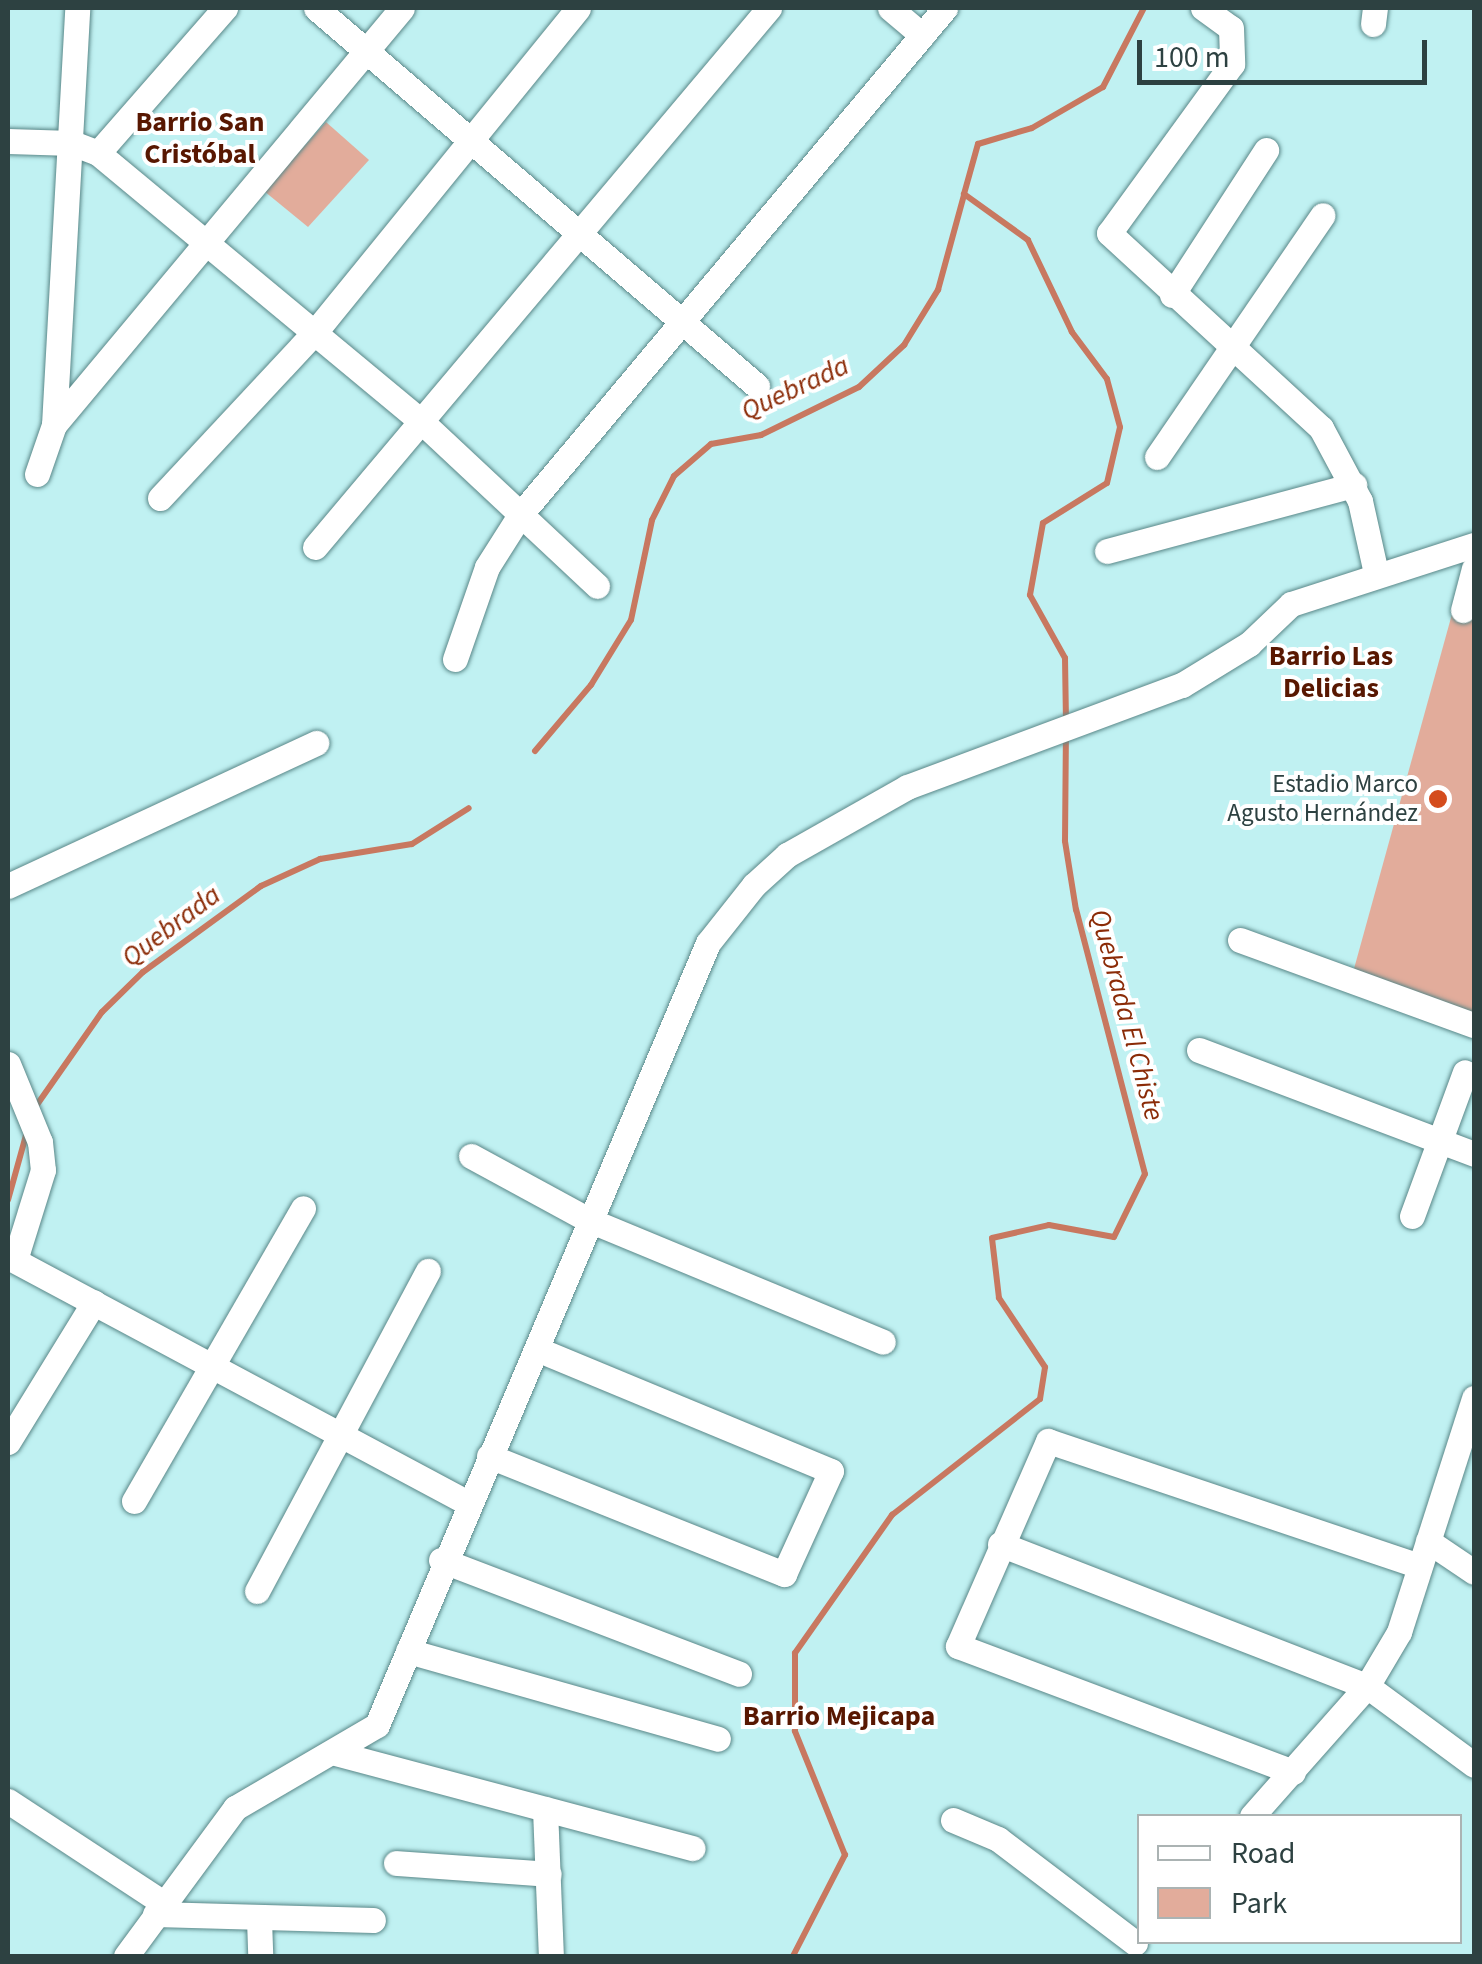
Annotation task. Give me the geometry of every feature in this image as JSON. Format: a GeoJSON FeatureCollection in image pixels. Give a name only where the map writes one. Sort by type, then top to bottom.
{"type":"FeatureCollection","features":[{"type":"Feature","properties":{"kind":"street"},"geometry":{"type":"LineString","coordinates":[[37,474],[54,425],[77,8]]}},
{"type":"Feature","properties":{"kind":"street"},"geometry":{"type":"LineString","coordinates":[[98,154],[225,8]]}},
{"type":"Feature","properties":{"kind":"street"},"geometry":{"type":"LineString","coordinates":[[316,8],[757,386]]}},
{"type":"Feature","properties":{"kind":"street"},"geometry":{"type":"LineString","coordinates":[[54,425],[402,8]]}},
{"type":"Feature","properties":{"kind":"street"},"geometry":{"type":"LineString","coordinates":[[160,498],[315,332],[468,138],[578,8]]}},
{"type":"Feature","properties":{"kind":"street"},"geometry":{"type":"LineString","coordinates":[[315,547],[424,424],[578,232],[769,8]]}},
{"type":"Feature","properties":{"kind":"street"},"geometry":{"type":"LineString","coordinates":[[890,8],[922,35]]}},
{"type":"Feature","properties":{"kind":"street"},"geometry":{"type":"LineString","coordinates":[[455,659],[487,567],[520,515],[945,8]]}},
{"type":"Feature","properties":{"kind":"street"},"geometry":{"type":"LineString","coordinates":[[1204,8],[1231,28],[1232,64],[1109,233],[1172,295],[1322,428],[1354,486],[1376,573]]}},
{"type":"Feature","properties":{"kind":"street"},"geometry":{"type":"LineString","coordinates":[[8,140],[72,143],[98,154],[209,239],[424,424],[598,586]]}},
{"type":"Feature","properties":{"kind":"street"},"geometry":{"type":"LineString","coordinates":[[1172,295],[1266,150]]}},
{"type":"Feature","properties":{"kind":"street"},"geometry":{"type":"LineString","coordinates":[[1156,457],[1236,349],[1323,214]]}},
{"type":"Feature","properties":{"kind":"street"},"geometry":{"type":"LineString","coordinates":[[1107,551],[1354,486]]}},
{"type":"Feature","properties":{"kind":"street"},"geometry":{"type":"LineString","coordinates":[[126,1956],[236,1808],[377,1726],[441,1560],[537,1348],[708,943],[787,855],[908,787],[1182,685],[1249,644],[1291,604],[1474,544]]}},
{"type":"Feature","properties":{"kind":"street"},"geometry":{"type":"LineString","coordinates":[[1463,610],[1474,568]]}},
{"type":"Feature","properties":{"kind":"street"},"geometry":{"type":"LineString","coordinates":[[8,886],[316,743]]}},
{"type":"Feature","properties":{"kind":"street"},"geometry":{"type":"LineString","coordinates":[[1240,940],[1474,1025]]}},
{"type":"Feature","properties":{"kind":"street"},"geometry":{"type":"LineString","coordinates":[[1199,1050],[1474,1154]]}},
{"type":"Feature","properties":{"kind":"street"},"geometry":{"type":"LineString","coordinates":[[8,1064],[40,1142],[42,1192],[11,1258],[466,1502]]}},
{"type":"Feature","properties":{"kind":"street"},"geometry":{"type":"LineString","coordinates":[[1412,1216],[1465,1072]]}},
{"type":"Feature","properties":{"kind":"street"},"geometry":{"type":"LineString","coordinates":[[470,1156],[590,1220],[883,1342]]}},
{"type":"Feature","properties":{"kind":"street"},"geometry":{"type":"LineString","coordinates":[[134,1501],[304,1208]]}},
{"type":"Feature","properties":{"kind":"street"},"geometry":{"type":"LineString","coordinates":[[257,1591],[428,1271]]}},
{"type":"Feature","properties":{"kind":"street"},"geometry":{"type":"LineString","coordinates":[[8,1442],[94,1302]]}},
{"type":"Feature","properties":{"kind":"street"},"geometry":{"type":"LineString","coordinates":[[489,1456],[784,1574],[831,1471],[537,1348]]}},
{"type":"Feature","properties":{"kind":"street"},"geometry":{"type":"LineString","coordinates":[[1254,1814],[1367,1686],[1399,1632],[1474,1398]]}},
{"type":"Feature","properties":{"kind":"street"},"geometry":{"type":"LineString","coordinates":[[1293,1772],[958,1646],[1048,1441],[1420,1566]]}},
{"type":"Feature","properties":{"kind":"street"},"geometry":{"type":"LineString","coordinates":[[1428,1541],[1474,1572]]}},
{"type":"Feature","properties":{"kind":"street"},"geometry":{"type":"LineString","coordinates":[[1000,1544],[1367,1686],[1474,1766]]}},
{"type":"Feature","properties":{"kind":"street"},"geometry":{"type":"LineString","coordinates":[[441,1560],[739,1674]]}},
{"type":"Feature","properties":{"kind":"street"},"geometry":{"type":"LineString","coordinates":[[408,1651],[718,1739]]}},
{"type":"Feature","properties":{"kind":"street"},"geometry":{"type":"LineString","coordinates":[[335,1753],[692,1848]]}},
{"type":"Feature","properties":{"kind":"street"},"geometry":{"type":"LineString","coordinates":[[8,1801],[159,1909],[258,1919],[373,1920]]}},
{"type":"Feature","properties":{"kind":"street"},"geometry":{"type":"LineString","coordinates":[[546,1809],[551,1956]]}},
{"type":"Feature","properties":{"kind":"street"},"geometry":{"type":"LineString","coordinates":[[953,1820],[998,1839],[1132,1945]]}},
{"type":"Feature","properties":{"kind":"street"},"geometry":{"type":"LineString","coordinates":[[396,1863],[549,1874]]}},
{"type":"Feature","properties":{"kind":"street"},"geometry":{"type":"LineString","coordinates":[[258,1919],[260,1956]]}},
{"type":"Feature","properties":{"kind":"green space"},"geometry":{"type":"Polygon","coordinates":[[[326,122],[369,160],[308,227],[264,191],[326,122]]]}},
{"type":"Feature","properties":{"kind":"green space","name":"Estadio Marco Agusto Hernández"},"geometry":{"type":"Polygon","coordinates":[[[1452,614],[1474,621],[1474,1020],[1352,976],[1452,614]]]}},
{"type":"Feature","properties":{"kind":"waterway","name":"Quebrada El Chiste"},"geometry":{"type":"LineString","coordinates":[[1066,722],[1065,658],[1030,595],[1043,523],[1107,483],[1120,427],[1107,379],[1072,332],[1028,240],[964,194],[978,144],[1032,128],[1103,87],[1144,8]]}},
{"type":"Feature","properties":{"kind":"waterway","name":"Quebrada"},"geometry":{"type":"LineString","coordinates":[[535,751],[591,685],[631,620],[652,520],[674,476],[711,444],[761,435],[859,387],[904,345],[938,290],[964,195]]}},
{"type":"Feature","properties":{"kind":"waterway","name":"Quebrada El Chiste"},"geometry":{"type":"LineString","coordinates":[[793,1956],[845,1855],[795,1731],[795,1653],[892,1515],[1040,1399],[1045,1367],[999,1298],[992,1238],[1049,1225],[1114,1237],[1145,1174],[1076,910],[1065,841],[1066,734]]}},
{"type":"Feature","properties":{"kind":"waterway","name":"Quebrada"},"geometry":{"type":"LineString","coordinates":[[34,1109],[102,1012],[143,972],[261,886],[320,859],[412,844],[469,808]]}},
{"type":"Feature","properties":{"kind":"waterway","name":"Quebrada"},"geometry":{"type":"LineString","coordinates":[[8,1200],[26,1135]]}},
{"type":"Feature","properties":{"kind":"place","name":"Estadio Marco Agusto Hernández"},"geometry":{"type":"Point","coordinates":[1438,799]}},
{"type":"Feature","properties":{"kind":"district","name":"Barrio San Cristóbal"},"geometry":{"type":"Point","coordinates":[200,138]}},
{"type":"Feature","properties":{"kind":"district","name":"Barrio Las Delicias"},"geometry":{"type":"Point","coordinates":[1331,672]}},
{"type":"Feature","properties":{"kind":"district","name":"Barrio Mejicapa"},"geometry":{"type":"Point","coordinates":[839,1716]}}]}
